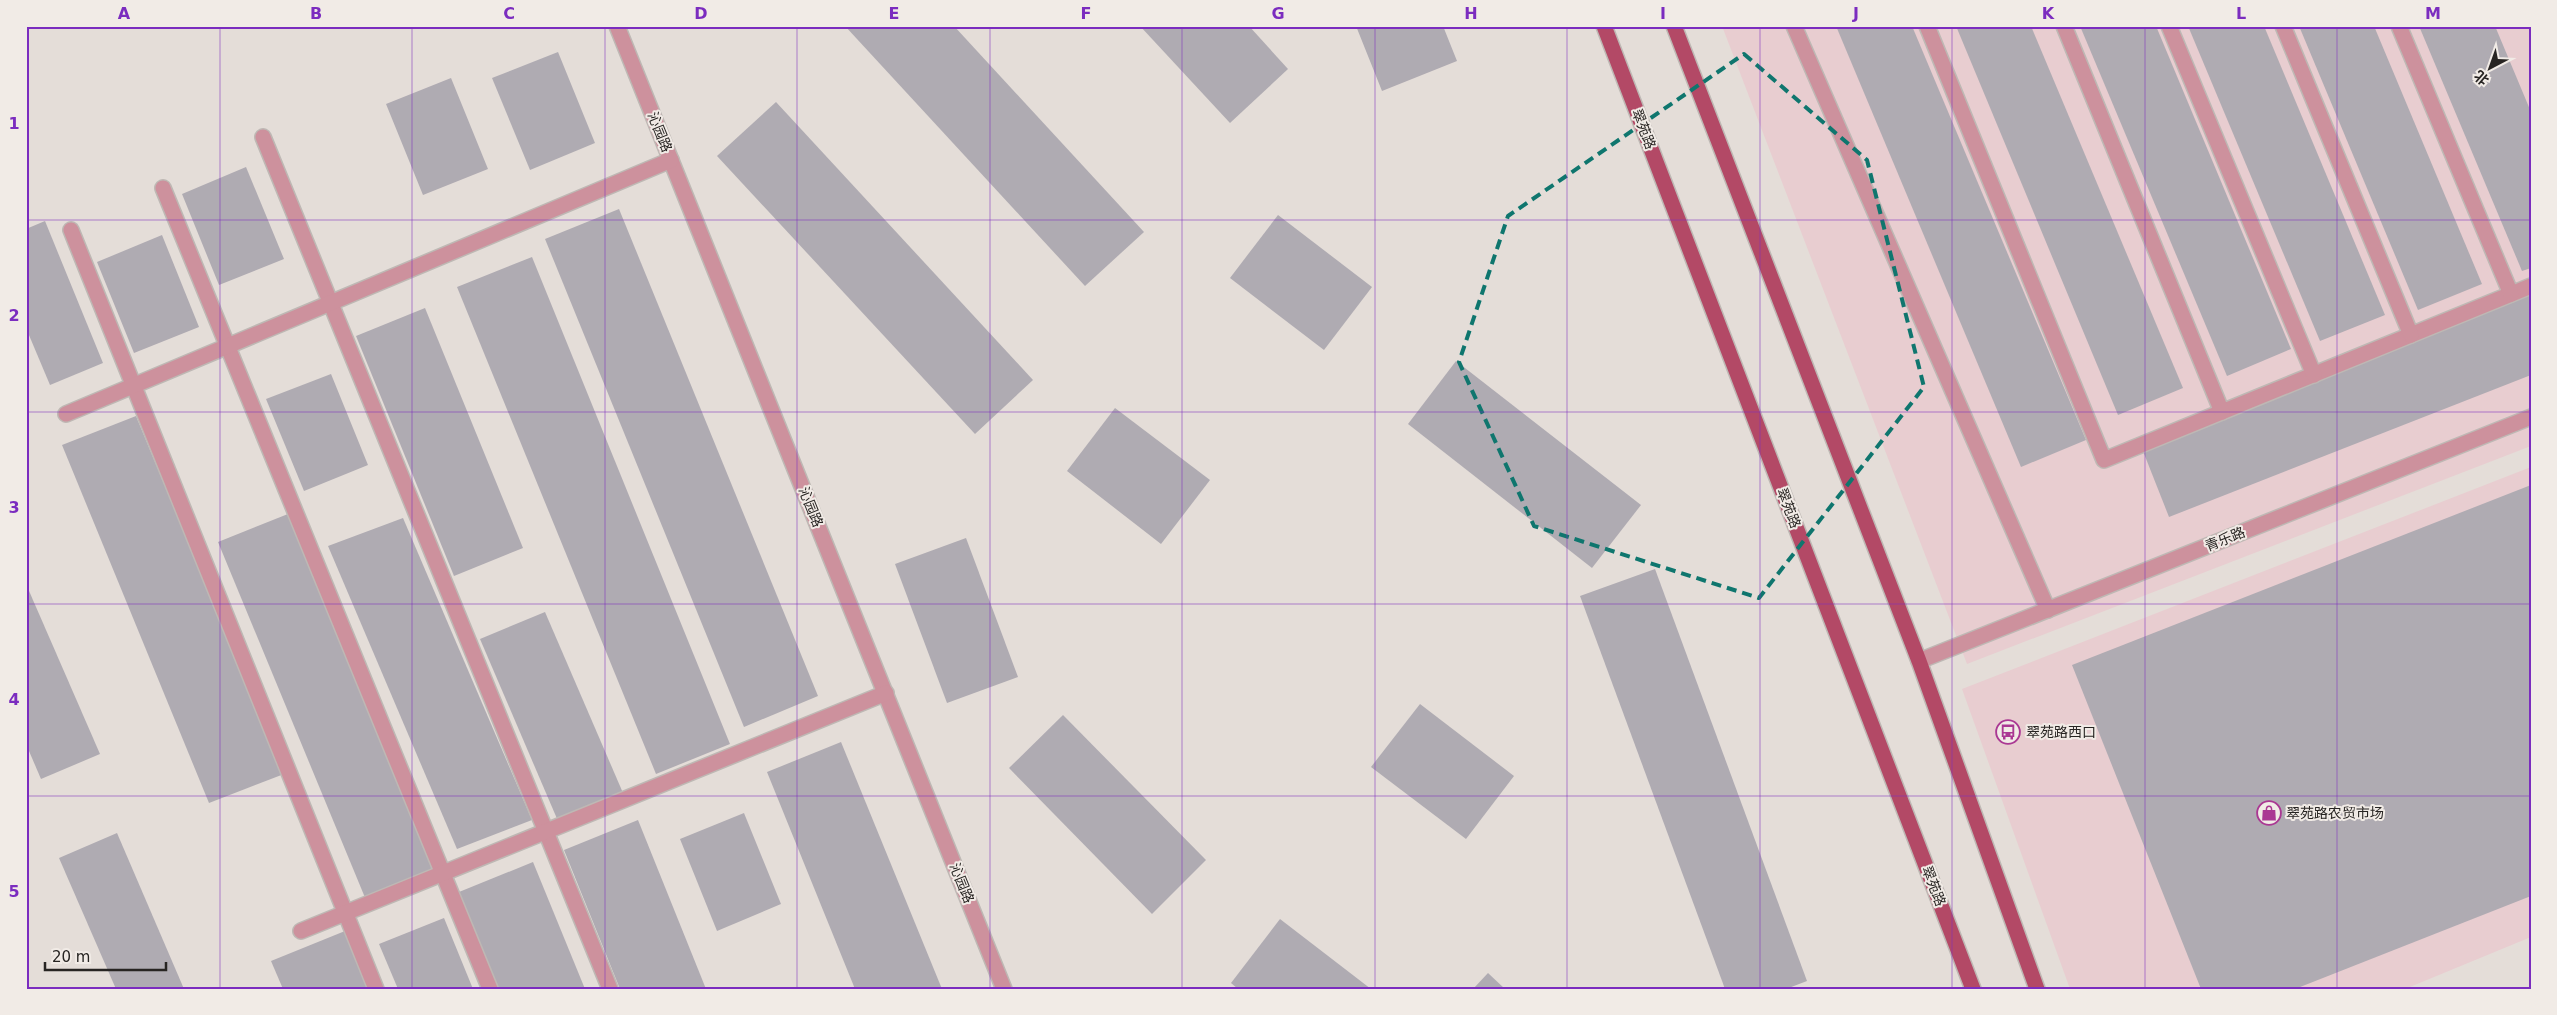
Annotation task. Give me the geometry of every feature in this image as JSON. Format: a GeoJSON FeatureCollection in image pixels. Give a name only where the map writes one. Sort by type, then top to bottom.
{"type":"FeatureCollection","features":[{"type":"Feature","properties":{"kind":"main road","name":"翠苑路"},"geometry":{"type":"LineString","coordinates":[[1604,26],[1973,989]]}},
{"type":"Feature","properties":{"kind":"main road"},"geometry":{"type":"LineString","coordinates":[[1674,26],[1919,661],[2037,989]]}},
{"type":"Feature","properties":{"kind":"street","name":"沁园路"},"geometry":{"type":"LineString","coordinates":[[617,26],[1004,989]]}},
{"type":"Feature","properties":{"kind":"street"},"geometry":{"type":"LineString","coordinates":[[1794,26],[2048,610]]}},
{"type":"Feature","properties":{"kind":"street"},"geometry":{"type":"LineString","coordinates":[[1927,26],[2104,460],[2531,286]]}},
{"type":"Feature","properties":{"kind":"street"},"geometry":{"type":"LineString","coordinates":[[2064,26],[2222,412]]}},
{"type":"Feature","properties":{"kind":"street"},"geometry":{"type":"LineString","coordinates":[[2169,26],[2314,375]]}},
{"type":"Feature","properties":{"kind":"street"},"geometry":{"type":"LineString","coordinates":[[2283,26],[2411,335]]}},
{"type":"Feature","properties":{"kind":"street"},"geometry":{"type":"LineString","coordinates":[[2399,26],[2511,294]]}},
{"type":"Feature","properties":{"kind":"street"},"geometry":{"type":"LineString","coordinates":[[264,137],[610,989]]}},
{"type":"Feature","properties":{"kind":"street"},"geometry":{"type":"LineString","coordinates":[[66,414],[671,160]]}},
{"type":"Feature","properties":{"kind":"street"},"geometry":{"type":"LineString","coordinates":[[162,188],[490,989]]}},
{"type":"Feature","properties":{"kind":"street"},"geometry":{"type":"LineString","coordinates":[[71,230],[376,989]]}},
{"type":"Feature","properties":{"kind":"street","name":"青乐路"},"geometry":{"type":"LineString","coordinates":[[1919,661],[2531,417]]}},
{"type":"Feature","properties":{"kind":"street"},"geometry":{"type":"LineString","coordinates":[[301,931],[886,693]]}},
{"type":"Feature","properties":{"kind":"highlighted area"},"geometry":{"type":"Polygon","coordinates":[[[1744,54],[1867,160],[1924,387],[1759,598],[1534,526],[1459,362],[1508,216],[1744,54]]]}},
{"type":"Feature","properties":{"kind":"shaded area"},"geometry":{"type":"Polygon","coordinates":[[[1722,26],[2531,26],[2531,446],[1967,664],[1722,26]]]}},
{"type":"Feature","properties":{"kind":"shaded area","name":"翠苑路农贸市场"},"geometry":{"type":"Polygon","coordinates":[[[2531,467],[2531,937],[2405,989],[2070,989],[1962,689],[2531,467]]]}},
{"type":"Feature","properties":{"kind":"building"},"geometry":{"type":"Polygon","coordinates":[[[845,26],[954,26],[1144,232],[1085,286],[845,26]]]}},
{"type":"Feature","properties":{"kind":"building"},"geometry":{"type":"Polygon","coordinates":[[[1140,26],[1249,26],[1288,69],[1230,123],[1140,26]]]}},
{"type":"Feature","properties":{"kind":"building"},"geometry":{"type":"Polygon","coordinates":[[[1356,26],[1443,26],[1457,61],[1382,91],[1356,26]]]}},
{"type":"Feature","properties":{"kind":"building"},"geometry":{"type":"Polygon","coordinates":[[[1836,26],[1912,26],[2086,440],[2021,467],[1836,26]]]}},
{"type":"Feature","properties":{"kind":"building"},"geometry":{"type":"Polygon","coordinates":[[[1956,26],[2031,26],[2183,388],[2118,415],[1956,26]]]}},
{"type":"Feature","properties":{"kind":"building"},"geometry":{"type":"Polygon","coordinates":[[[2080,26],[2156,26],[2291,349],[2227,376],[2080,26]]]}},
{"type":"Feature","properties":{"kind":"building"},"geometry":{"type":"Polygon","coordinates":[[[2188,26],[2264,26],[2385,315],[2320,341],[2188,26]]]}},
{"type":"Feature","properties":{"kind":"building"},"geometry":{"type":"Polygon","coordinates":[[[2299,26],[2374,26],[2482,284],[2418,310],[2299,26]]]}},
{"type":"Feature","properties":{"kind":"building"},"geometry":{"type":"Polygon","coordinates":[[[2419,26],[2495,26],[2531,112],[2531,268],[2522,271],[2419,26]]]}},
{"type":"Feature","properties":{"kind":"building"},"geometry":{"type":"Polygon","coordinates":[[[558,52],[595,143],[530,170],[492,78],[558,52]]]}},
{"type":"Feature","properties":{"kind":"building"},"geometry":{"type":"Polygon","coordinates":[[[451,78],[488,169],[423,195],[386,104],[451,78]]]}},
{"type":"Feature","properties":{"kind":"building"},"geometry":{"type":"Polygon","coordinates":[[[776,102],[1033,380],[975,434],[717,156],[776,102]]]}},
{"type":"Feature","properties":{"kind":"building"},"geometry":{"type":"Polygon","coordinates":[[[246,167],[284,259],[219,285],[182,194],[246,167]]]}},
{"type":"Feature","properties":{"kind":"building"},"geometry":{"type":"Polygon","coordinates":[[[619,209],[818,696],[744,727],[545,239],[619,209]]]}},
{"type":"Feature","properties":{"kind":"building"},"geometry":{"type":"Polygon","coordinates":[[[1278,215],[1372,287],[1324,350],[1230,278],[1278,215]]]}},
{"type":"Feature","properties":{"kind":"building"},"geometry":{"type":"Polygon","coordinates":[[[45,221],[103,363],[50,385],[26,328],[26,229],[45,221]]]}},
{"type":"Feature","properties":{"kind":"building"},"geometry":{"type":"Polygon","coordinates":[[[162,235],[199,327],[134,353],[97,262],[162,235]]]}},
{"type":"Feature","properties":{"kind":"building"},"geometry":{"type":"Polygon","coordinates":[[[532,257],[730,744],[656,774],[457,287],[532,257]]]}},
{"type":"Feature","properties":{"kind":"building"},"geometry":{"type":"Polygon","coordinates":[[[2531,294],[2531,375],[2169,517],[2141,446],[2531,294]]]}},
{"type":"Feature","properties":{"kind":"building"},"geometry":{"type":"Polygon","coordinates":[[[425,308],[523,548],[454,576],[356,336],[425,308]]]}},
{"type":"Feature","properties":{"kind":"building"},"geometry":{"type":"Polygon","coordinates":[[[1456,361],[1641,505],[1592,568],[1408,424],[1456,361]]]}},
{"type":"Feature","properties":{"kind":"building"},"geometry":{"type":"Polygon","coordinates":[[[331,374],[368,465],[304,491],[266,399],[331,374]]]}},
{"type":"Feature","properties":{"kind":"building"},"geometry":{"type":"Polygon","coordinates":[[[1115,408],[1210,480],[1161,544],[1067,471],[1115,408]]]}},
{"type":"Feature","properties":{"kind":"building"},"geometry":{"type":"Polygon","coordinates":[[[136,416],[284,774],[209,803],[62,445],[136,416]]]}},
{"type":"Feature","properties":{"kind":"building","name":"翠苑路农贸市场"},"geometry":{"type":"Polygon","coordinates":[[[2531,485],[2531,896],[2295,989],[2201,989],[2072,665],[2531,485]]]}},
{"type":"Feature","properties":{"kind":"building"},"geometry":{"type":"Polygon","coordinates":[[[293,512],[441,871],[366,900],[218,542],[293,512]]]}},
{"type":"Feature","properties":{"kind":"building"},"geometry":{"type":"Polygon","coordinates":[[[403,518],[532,820],[457,849],[328,546],[403,518]]]}},
{"type":"Feature","properties":{"kind":"building"},"geometry":{"type":"Polygon","coordinates":[[[966,538],[1018,677],[947,703],[895,564],[966,538]]]}},
{"type":"Feature","properties":{"kind":"building"},"geometry":{"type":"Polygon","coordinates":[[[1655,569],[1807,981],[1786,989],[1725,989],[1580,596],[1655,569]]]}},
{"type":"Feature","properties":{"kind":"building"},"geometry":{"type":"Polygon","coordinates":[[[26,584],[100,754],[41,779],[26,744],[26,584]]]}},
{"type":"Feature","properties":{"kind":"building"},"geometry":{"type":"Polygon","coordinates":[[[545,612],[623,793],[558,821],[480,639],[545,612]]]}},
{"type":"Feature","properties":{"kind":"building"},"geometry":{"type":"Polygon","coordinates":[[[1420,704],[1514,776],[1466,839],[1371,767],[1420,704]]]}},
{"type":"Feature","properties":{"kind":"building"},"geometry":{"type":"Polygon","coordinates":[[[1063,715],[1206,860],[1152,914],[1009,768],[1063,715]]]}},
{"type":"Feature","properties":{"kind":"building"},"geometry":{"type":"Polygon","coordinates":[[[841,742],[942,989],[855,989],[767,772],[841,742]]]}},
{"type":"Feature","properties":{"kind":"building"},"geometry":{"type":"Polygon","coordinates":[[[744,813],[781,904],[717,931],[680,839],[744,813]]]}},
{"type":"Feature","properties":{"kind":"building"},"geometry":{"type":"Polygon","coordinates":[[[638,820],[706,989],[620,989],[564,850],[638,820]]]}},
{"type":"Feature","properties":{"kind":"building"},"geometry":{"type":"Polygon","coordinates":[[[117,833],[184,989],[116,989],[59,858],[117,833]]]}},
{"type":"Feature","properties":{"kind":"building"},"geometry":{"type":"Polygon","coordinates":[[[533,862],[585,989],[498,989],[459,892],[533,862]]]}},
{"type":"Feature","properties":{"kind":"building"},"geometry":{"type":"Polygon","coordinates":[[[444,918],[473,989],[398,989],[379,944],[444,918]]]}},
{"type":"Feature","properties":{"kind":"building"},"geometry":{"type":"Polygon","coordinates":[[[1280,919],[1371,989],[1238,989],[1231,983],[1280,919]]]}},
{"type":"Feature","properties":{"kind":"building"},"geometry":{"type":"Polygon","coordinates":[[[345,931],[369,989],[283,989],[271,961],[345,931]]]}},
{"type":"Feature","properties":{"kind":"building"},"geometry":{"type":"Polygon","coordinates":[[[1488,973],[1505,989],[1473,989],[1488,973]]]}},
{"type":"Feature","properties":{"kind":"place","name":"翠苑路西口"},"geometry":{"type":"Point","coordinates":[2008,732]}},
{"type":"Feature","properties":{"kind":"place","name":"翠苑路农贸市场"},"geometry":{"type":"Point","coordinates":[2269,813]}}]}
